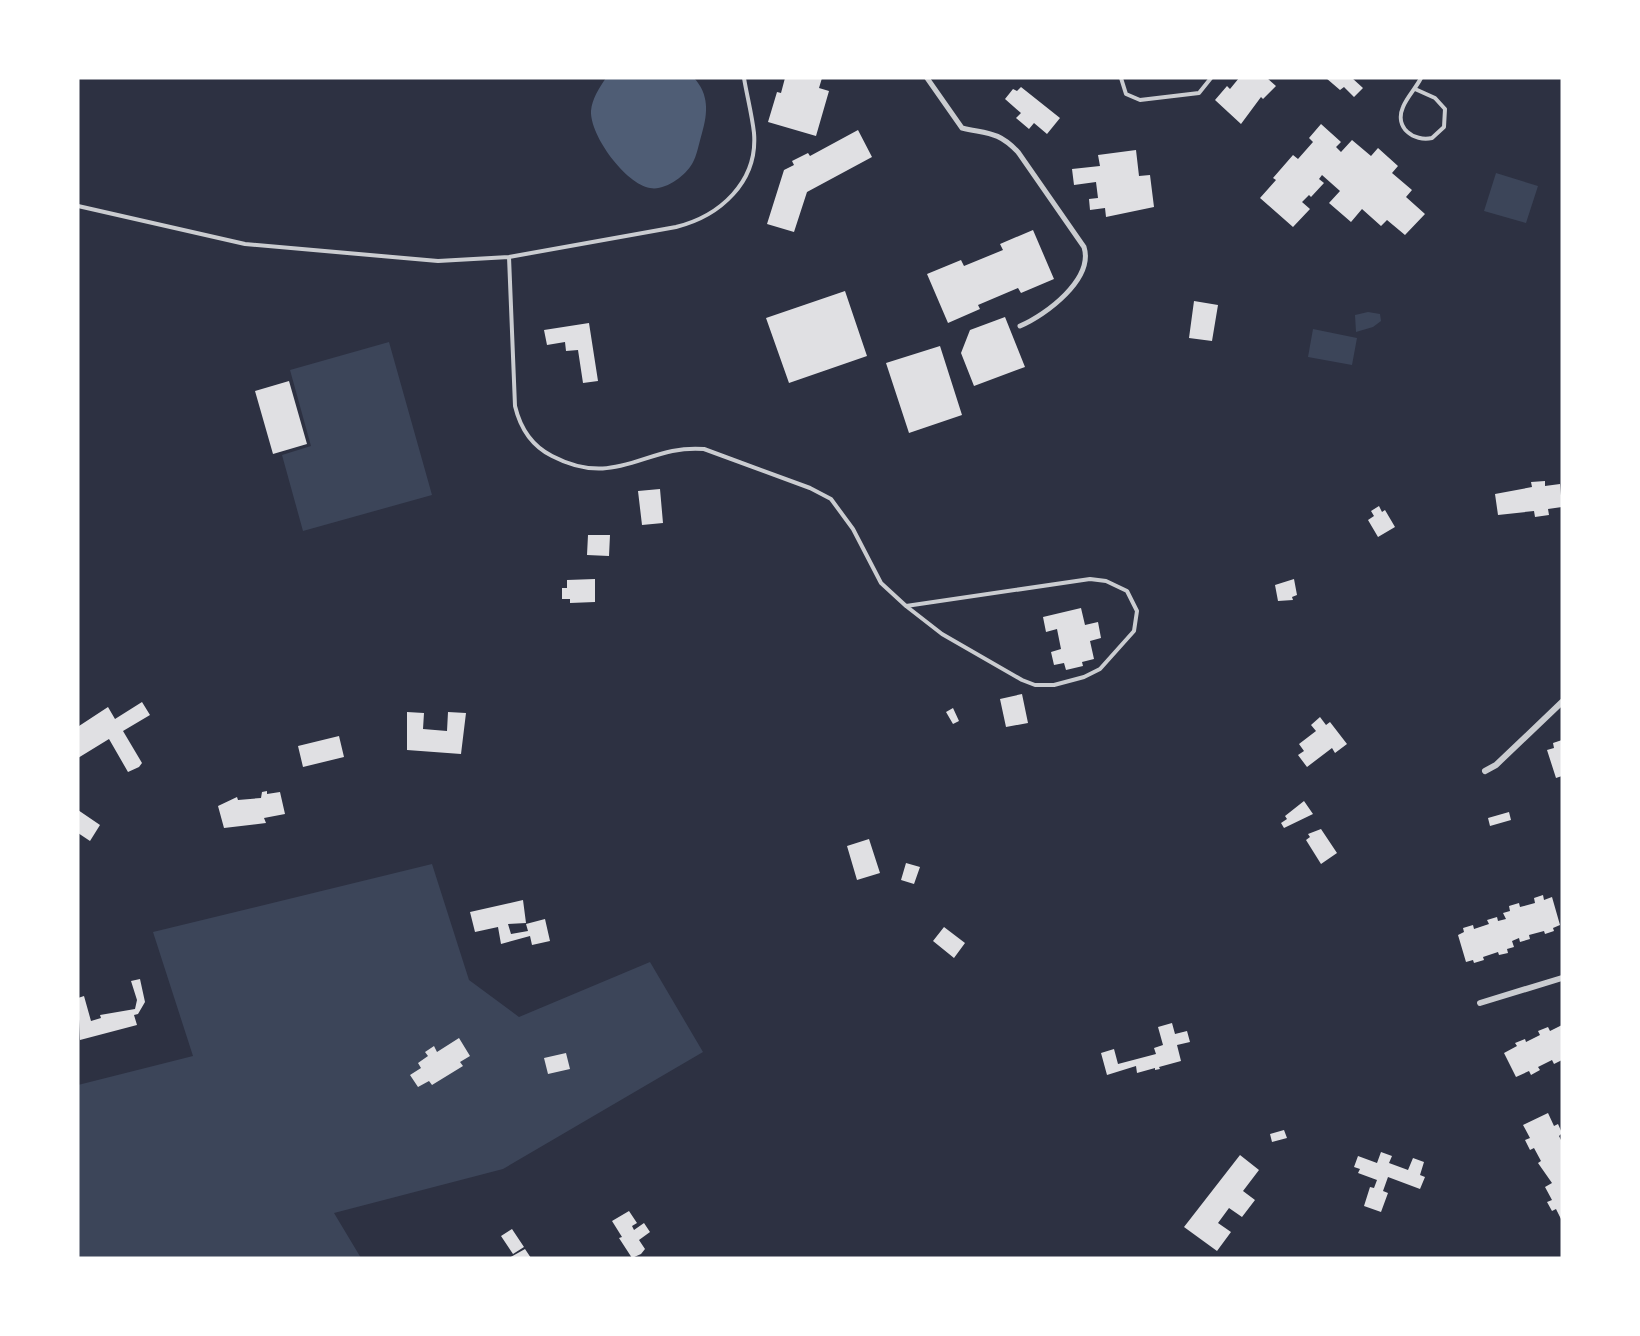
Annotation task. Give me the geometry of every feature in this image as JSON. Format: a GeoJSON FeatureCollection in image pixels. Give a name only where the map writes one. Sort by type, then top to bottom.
{"type":"FeatureCollection","features":[{"type":"Feature","properties":{"kind":"street"},"geometry":{"type":"LineString","coordinates":[[927,78],[962,128],[995,134],[1006,140],[1018,152],[1084,247],[1088,258],[1084,270],[1050,309],[1038,318],[1020,326]]}},
{"type":"Feature","properties":{"kind":"street"},"geometry":{"type":"LineString","coordinates":[[1485,771],[1496,765],[1562,702]]}},
{"type":"Feature","properties":{"kind":"street"},"geometry":{"type":"LineString","coordinates":[[1480,1003],[1562,978]]}},
{"type":"Feature","properties":{"kind":"lane"},"geometry":{"type":"LineString","coordinates":[[78,206],[245,244],[438,261],[509,257],[697,222],[729,201],[747,173],[752,157],[754,134],[744,78]]}},
{"type":"Feature","properties":{"kind":"lane"},"geometry":{"type":"LineString","coordinates":[[1121,78],[1126,94],[1140,100],[1199,93],[1211,78]]}},
{"type":"Feature","properties":{"kind":"lane"},"geometry":{"type":"LineString","coordinates":[[1415,89],[1435,98],[1445,109],[1444,127],[1432,138],[1416,139],[1403,127],[1402,108],[1421,78]]}},
{"type":"Feature","properties":{"kind":"lane"},"geometry":{"type":"LineString","coordinates":[[509,257],[515,406],[518,422],[532,442],[547,453],[584,470],[610,468],[688,448],[704,449],[810,488],[831,499],[842,511],[881,583],[906,606],[942,634],[1035,686],[1054,685],[1084,677],[1100,669],[1134,631],[1137,620],[1134,600],[1127,591],[1106,581],[1090,579],[906,606]]}},
{"type":"Feature","properties":{"kind":"shaded area"},"geometry":{"type":"Polygon","coordinates":[[[606,78],[694,78],[699,84],[706,104],[704,126],[694,161],[689,169],[674,182],[656,188],[641,185],[621,168],[603,145],[596,133],[591,111],[594,98],[606,78]]]}},
{"type":"Feature","properties":{"kind":"shaded area"},"geometry":{"type":"Polygon","coordinates":[[[1496,173],[1538,186],[1526,223],[1484,211],[1496,173]]]}},
{"type":"Feature","properties":{"kind":"shaded area"},"geometry":{"type":"Polygon","coordinates":[[[1368,312],[1380,314],[1381,321],[1373,327],[1356,332],[1355,315],[1368,312]]]}},
{"type":"Feature","properties":{"kind":"shaded area"},"geometry":{"type":"Polygon","coordinates":[[[1313,329],[1357,338],[1352,365],[1308,357],[1313,329]]]}},
{"type":"Feature","properties":{"kind":"shaded area"},"geometry":{"type":"Polygon","coordinates":[[[389,342],[432,495],[303,531],[282,455],[311,446],[290,370],[389,342]]]}},
{"type":"Feature","properties":{"kind":"shaded area"},"geometry":{"type":"Polygon","coordinates":[[[432,864],[469,980],[519,1017],[650,962],[703,1052],[503,1169],[334,1213],[361,1258],[78,1258],[78,1085],[193,1056],[153,932],[432,864]]]}},
{"type":"Feature","properties":{"kind":"building"},"geometry":{"type":"Polygon","coordinates":[[[785,78],[822,78],[819,88],[829,91],[816,136],[768,122],[777,92],[781,93],[785,78]]]}},
{"type":"Feature","properties":{"kind":"building"},"geometry":{"type":"Polygon","coordinates":[[[1239,78],[1267,78],[1276,86],[1263,99],[1261,97],[1241,124],[1215,100],[1227,86],[1230,89],[1239,78]]]}},
{"type":"Feature","properties":{"kind":"building"},"geometry":{"type":"Polygon","coordinates":[[[1326,78],[1352,78],[1363,88],[1354,97],[1344,87],[1340,90],[1326,78]]]}},
{"type":"Feature","properties":{"kind":"building"},"geometry":{"type":"Polygon","coordinates":[[[1021,87],[1060,118],[1047,134],[1034,123],[1029,129],[1016,118],[1021,113],[1005,99],[1013,89],[1017,91],[1021,87]]]}},
{"type":"Feature","properties":{"kind":"building"},"geometry":{"type":"Polygon","coordinates":[[[1321,124],[1341,142],[1336,147],[1341,152],[1352,140],[1371,156],[1378,148],[1398,166],[1392,173],[1412,190],[1406,197],[1425,214],[1405,235],[1387,220],[1381,226],[1362,209],[1351,222],[1329,203],[1340,191],[1322,175],[1319,179],[1324,183],[1311,197],[1309,195],[1302,202],[1310,209],[1293,227],[1260,198],[1276,180],[1273,178],[1293,155],[1298,159],[1313,142],[1309,138],[1321,124]]]}},
{"type":"Feature","properties":{"kind":"building"},"geometry":{"type":"Polygon","coordinates":[[[858,130],[872,157],[807,192],[794,232],[767,224],[784,170],[794,165],[792,161],[808,153],[810,156],[858,130]]]}},
{"type":"Feature","properties":{"kind":"building"},"geometry":{"type":"Polygon","coordinates":[[[1136,150],[1139,176],[1150,175],[1154,207],[1106,217],[1105,208],[1090,210],[1089,199],[1098,198],[1096,182],[1074,185],[1072,169],[1100,166],[1098,155],[1136,150]]]}},
{"type":"Feature","properties":{"kind":"building"},"geometry":{"type":"Polygon","coordinates":[[[1033,230],[1054,279],[1021,293],[1018,288],[978,305],[980,309],[948,323],[927,274],[961,260],[964,266],[1003,250],[1000,244],[1033,230]]]}},
{"type":"Feature","properties":{"kind":"building"},"geometry":{"type":"Polygon","coordinates":[[[845,291],[867,356],[789,383],[766,318],[845,291]]]}},
{"type":"Feature","properties":{"kind":"building"},"geometry":{"type":"Polygon","coordinates":[[[1194,301],[1218,305],[1212,341],[1189,338],[1194,301]]]}},
{"type":"Feature","properties":{"kind":"building"},"geometry":{"type":"Polygon","coordinates":[[[1005,317],[1025,367],[974,386],[961,353],[970,330],[1005,317]]]}},
{"type":"Feature","properties":{"kind":"building"},"geometry":{"type":"Polygon","coordinates":[[[589,323],[598,381],[583,383],[578,350],[566,351],[565,342],[547,345],[544,330],[589,323]]]}},
{"type":"Feature","properties":{"kind":"building"},"geometry":{"type":"Polygon","coordinates":[[[940,346],[962,415],[909,433],[886,363],[940,346]]]}},
{"type":"Feature","properties":{"kind":"building"},"geometry":{"type":"Polygon","coordinates":[[[289,381],[307,444],[273,454],[255,391],[289,381]]]}},
{"type":"Feature","properties":{"kind":"building"},"geometry":{"type":"Polygon","coordinates":[[[1545,481],[1545,486],[1560,484],[1562,507],[1548,509],[1549,515],[1535,517],[1534,511],[1498,515],[1495,494],[1532,487],[1531,482],[1545,481]]]}},
{"type":"Feature","properties":{"kind":"building"},"geometry":{"type":"Polygon","coordinates":[[[660,489],[663,523],[642,525],[638,491],[660,489]]]}},
{"type":"Feature","properties":{"kind":"building"},"geometry":{"type":"Polygon","coordinates":[[[1379,506],[1382,512],[1385,510],[1395,527],[1378,537],[1368,520],[1374,516],[1371,511],[1379,506]]]}},
{"type":"Feature","properties":{"kind":"building"},"geometry":{"type":"Polygon","coordinates":[[[588,535],[610,535],[609,556],[587,555],[588,535]]]}},
{"type":"Feature","properties":{"kind":"building"},"geometry":{"type":"Polygon","coordinates":[[[595,579],[595,602],[570,603],[570,599],[562,599],[562,588],[567,588],[567,580],[595,579]]]}},
{"type":"Feature","properties":{"kind":"building"},"geometry":{"type":"Polygon","coordinates":[[[1294,579],[1297,595],[1292,597],[1293,600],[1278,601],[1275,585],[1294,579]]]}},
{"type":"Feature","properties":{"kind":"building"},"geometry":{"type":"Polygon","coordinates":[[[1081,608],[1085,625],[1098,622],[1101,638],[1090,641],[1094,659],[1082,662],[1083,666],[1066,670],[1064,663],[1054,665],[1051,652],[1061,649],[1057,629],[1046,632],[1043,617],[1081,608]]]}},
{"type":"Feature","properties":{"kind":"building"},"geometry":{"type":"Polygon","coordinates":[[[1022,694],[1028,723],[1006,727],[1000,699],[1022,694]]]}},
{"type":"Feature","properties":{"kind":"building"},"geometry":{"type":"Polygon","coordinates":[[[142,702],[150,715],[123,731],[142,763],[139,767],[128,772],[109,739],[78,758],[79,726],[108,707],[115,719],[142,702]]]}},
{"type":"Feature","properties":{"kind":"building"},"geometry":{"type":"Polygon","coordinates":[[[953,708],[959,721],[953,724],[946,712],[953,708]]]}},
{"type":"Feature","properties":{"kind":"building"},"geometry":{"type":"Polygon","coordinates":[[[407,712],[424,713],[423,729],[447,731],[448,712],[466,713],[461,754],[407,750],[407,712]]]}},
{"type":"Feature","properties":{"kind":"building"},"geometry":{"type":"Polygon","coordinates":[[[1320,717],[1326,725],[1330,722],[1347,744],[1335,753],[1332,748],[1307,767],[1298,755],[1304,751],[1299,744],[1316,731],[1311,725],[1320,717]]]}},
{"type":"Feature","properties":{"kind":"building"},"geometry":{"type":"Polygon","coordinates":[[[339,736],[344,757],[303,767],[298,746],[339,736]]]}},
{"type":"Feature","properties":{"kind":"building"},"geometry":{"type":"Polygon","coordinates":[[[1562,740],[1562,776],[1556,778],[1547,750],[1554,748],[1553,743],[1562,740]]]}},
{"type":"Feature","properties":{"kind":"building"},"geometry":{"type":"Polygon","coordinates":[[[267,791],[267,794],[280,792],[285,814],[264,818],[266,823],[224,828],[218,806],[237,797],[238,800],[261,798],[262,792],[267,791]]]}},
{"type":"Feature","properties":{"kind":"building"},"geometry":{"type":"Polygon","coordinates":[[[1304,801],[1313,814],[1284,828],[1281,823],[1287,819],[1285,816],[1304,801]]]}},
{"type":"Feature","properties":{"kind":"building"},"geometry":{"type":"Polygon","coordinates":[[[78,810],[100,825],[90,841],[78,833],[78,810]]]}},
{"type":"Feature","properties":{"kind":"building"},"geometry":{"type":"Polygon","coordinates":[[[1509,812],[1511,820],[1490,826],[1488,818],[1509,812]]]}},
{"type":"Feature","properties":{"kind":"building"},"geometry":{"type":"Polygon","coordinates":[[[1321,829],[1337,853],[1321,864],[1306,840],[1310,837],[1308,834],[1321,829]]]}},
{"type":"Feature","properties":{"kind":"building"},"geometry":{"type":"Polygon","coordinates":[[[869,839],[880,873],[857,880],[847,846],[869,839]]]}},
{"type":"Feature","properties":{"kind":"building"},"geometry":{"type":"Polygon","coordinates":[[[906,863],[920,867],[914,884],[901,880],[906,863]]]}},
{"type":"Feature","properties":{"kind":"building"},"geometry":{"type":"Polygon","coordinates":[[[1543,895],[1544,900],[1552,897],[1560,925],[1553,928],[1554,931],[1529,935],[1530,939],[1520,942],[1519,938],[1512,941],[1514,947],[1507,949],[1508,953],[1499,955],[1498,952],[1483,957],[1484,960],[1474,963],[1473,960],[1466,962],[1458,935],[1464,932],[1463,928],[1473,925],[1474,929],[1489,924],[1487,920],[1497,917],[1498,921],[1506,919],[1503,913],[1510,911],[1509,906],[1519,903],[1520,907],[1535,903],[1534,898],[1543,895]]]}},
{"type":"Feature","properties":{"kind":"building"},"geometry":{"type":"Polygon","coordinates":[[[523,900],[526,923],[508,924],[511,934],[528,931],[526,924],[545,919],[550,941],[532,945],[530,936],[501,944],[498,927],[475,932],[470,912],[523,900]]]}},
{"type":"Feature","properties":{"kind":"building"},"geometry":{"type":"Polygon","coordinates":[[[944,927],[965,943],[954,958],[933,941],[944,927]]]}},
{"type":"Feature","properties":{"kind":"building"},"geometry":{"type":"Polygon","coordinates":[[[140,979],[145,1002],[138,1014],[134,1015],[137,1025],[80,1040],[78,998],[84,996],[91,1021],[101,1018],[100,1015],[135,1009],[137,1000],[131,981],[140,979]]]}},
{"type":"Feature","properties":{"kind":"building"},"geometry":{"type":"Polygon","coordinates":[[[1172,1023],[1175,1034],[1187,1031],[1190,1042],[1177,1045],[1181,1061],[1155,1070],[1155,1068],[1137,1073],[1136,1066],[1107,1075],[1101,1053],[1114,1049],[1118,1064],[1156,1054],[1154,1048],[1163,1045],[1158,1027],[1172,1023]]]}},
{"type":"Feature","properties":{"kind":"building"},"geometry":{"type":"Polygon","coordinates":[[[1562,1025],[1562,1060],[1554,1064],[1552,1060],[1538,1067],[1540,1070],[1531,1075],[1529,1071],[1516,1077],[1504,1053],[1517,1046],[1515,1043],[1525,1039],[1526,1042],[1540,1035],[1538,1031],[1548,1027],[1550,1031],[1562,1025]]]}},
{"type":"Feature","properties":{"kind":"building"},"geometry":{"type":"Polygon","coordinates":[[[459,1038],[470,1056],[460,1062],[463,1066],[432,1085],[429,1081],[418,1087],[410,1075],[421,1068],[418,1063],[428,1056],[425,1052],[434,1046],[437,1052],[459,1038]]]}},
{"type":"Feature","properties":{"kind":"building"},"geometry":{"type":"Polygon","coordinates":[[[566,1053],[570,1069],[548,1074],[544,1058],[566,1053]]]}},
{"type":"Feature","properties":{"kind":"building"},"geometry":{"type":"Polygon","coordinates":[[[1548,1113],[1554,1126],[1558,1124],[1562,1133],[1559,1136],[1562,1142],[1562,1221],[1556,1209],[1552,1211],[1547,1202],[1552,1200],[1545,1187],[1552,1183],[1538,1163],[1541,1161],[1534,1148],[1530,1150],[1525,1140],[1530,1138],[1523,1125],[1548,1113]]]}},
{"type":"Feature","properties":{"kind":"building"},"geometry":{"type":"Polygon","coordinates":[[[1284,1130],[1287,1138],[1272,1142],[1270,1134],[1284,1130]]]}},
{"type":"Feature","properties":{"kind":"building"},"geometry":{"type":"Polygon","coordinates":[[[1381,1152],[1392,1156],[1389,1163],[1408,1170],[1413,1158],[1424,1162],[1420,1175],[1425,1177],[1420,1189],[1388,1177],[1383,1191],[1388,1193],[1381,1212],[1364,1206],[1370,1187],[1374,1188],[1377,1180],[1358,1173],[1360,1169],[1354,1167],[1358,1156],[1377,1163],[1381,1152]]]}},
{"type":"Feature","properties":{"kind":"building"},"geometry":{"type":"Polygon","coordinates":[[[1240,1155],[1259,1170],[1243,1191],[1255,1200],[1242,1217],[1229,1208],[1218,1223],[1231,1232],[1217,1251],[1184,1227],[1240,1155]]]}},
{"type":"Feature","properties":{"kind":"building"},"geometry":{"type":"Polygon","coordinates":[[[629,1211],[637,1223],[632,1226],[634,1230],[644,1223],[650,1232],[639,1240],[645,1249],[641,1254],[632,1258],[619,1238],[622,1237],[612,1221],[629,1211]]]}},
{"type":"Feature","properties":{"kind":"building"},"geometry":{"type":"Polygon","coordinates":[[[512,1229],[524,1247],[513,1254],[501,1236],[512,1229]]]}},
{"type":"Feature","properties":{"kind":"building"},"geometry":{"type":"Polygon","coordinates":[[[525,1249],[531,1258],[509,1258],[525,1249]]]}}]}
